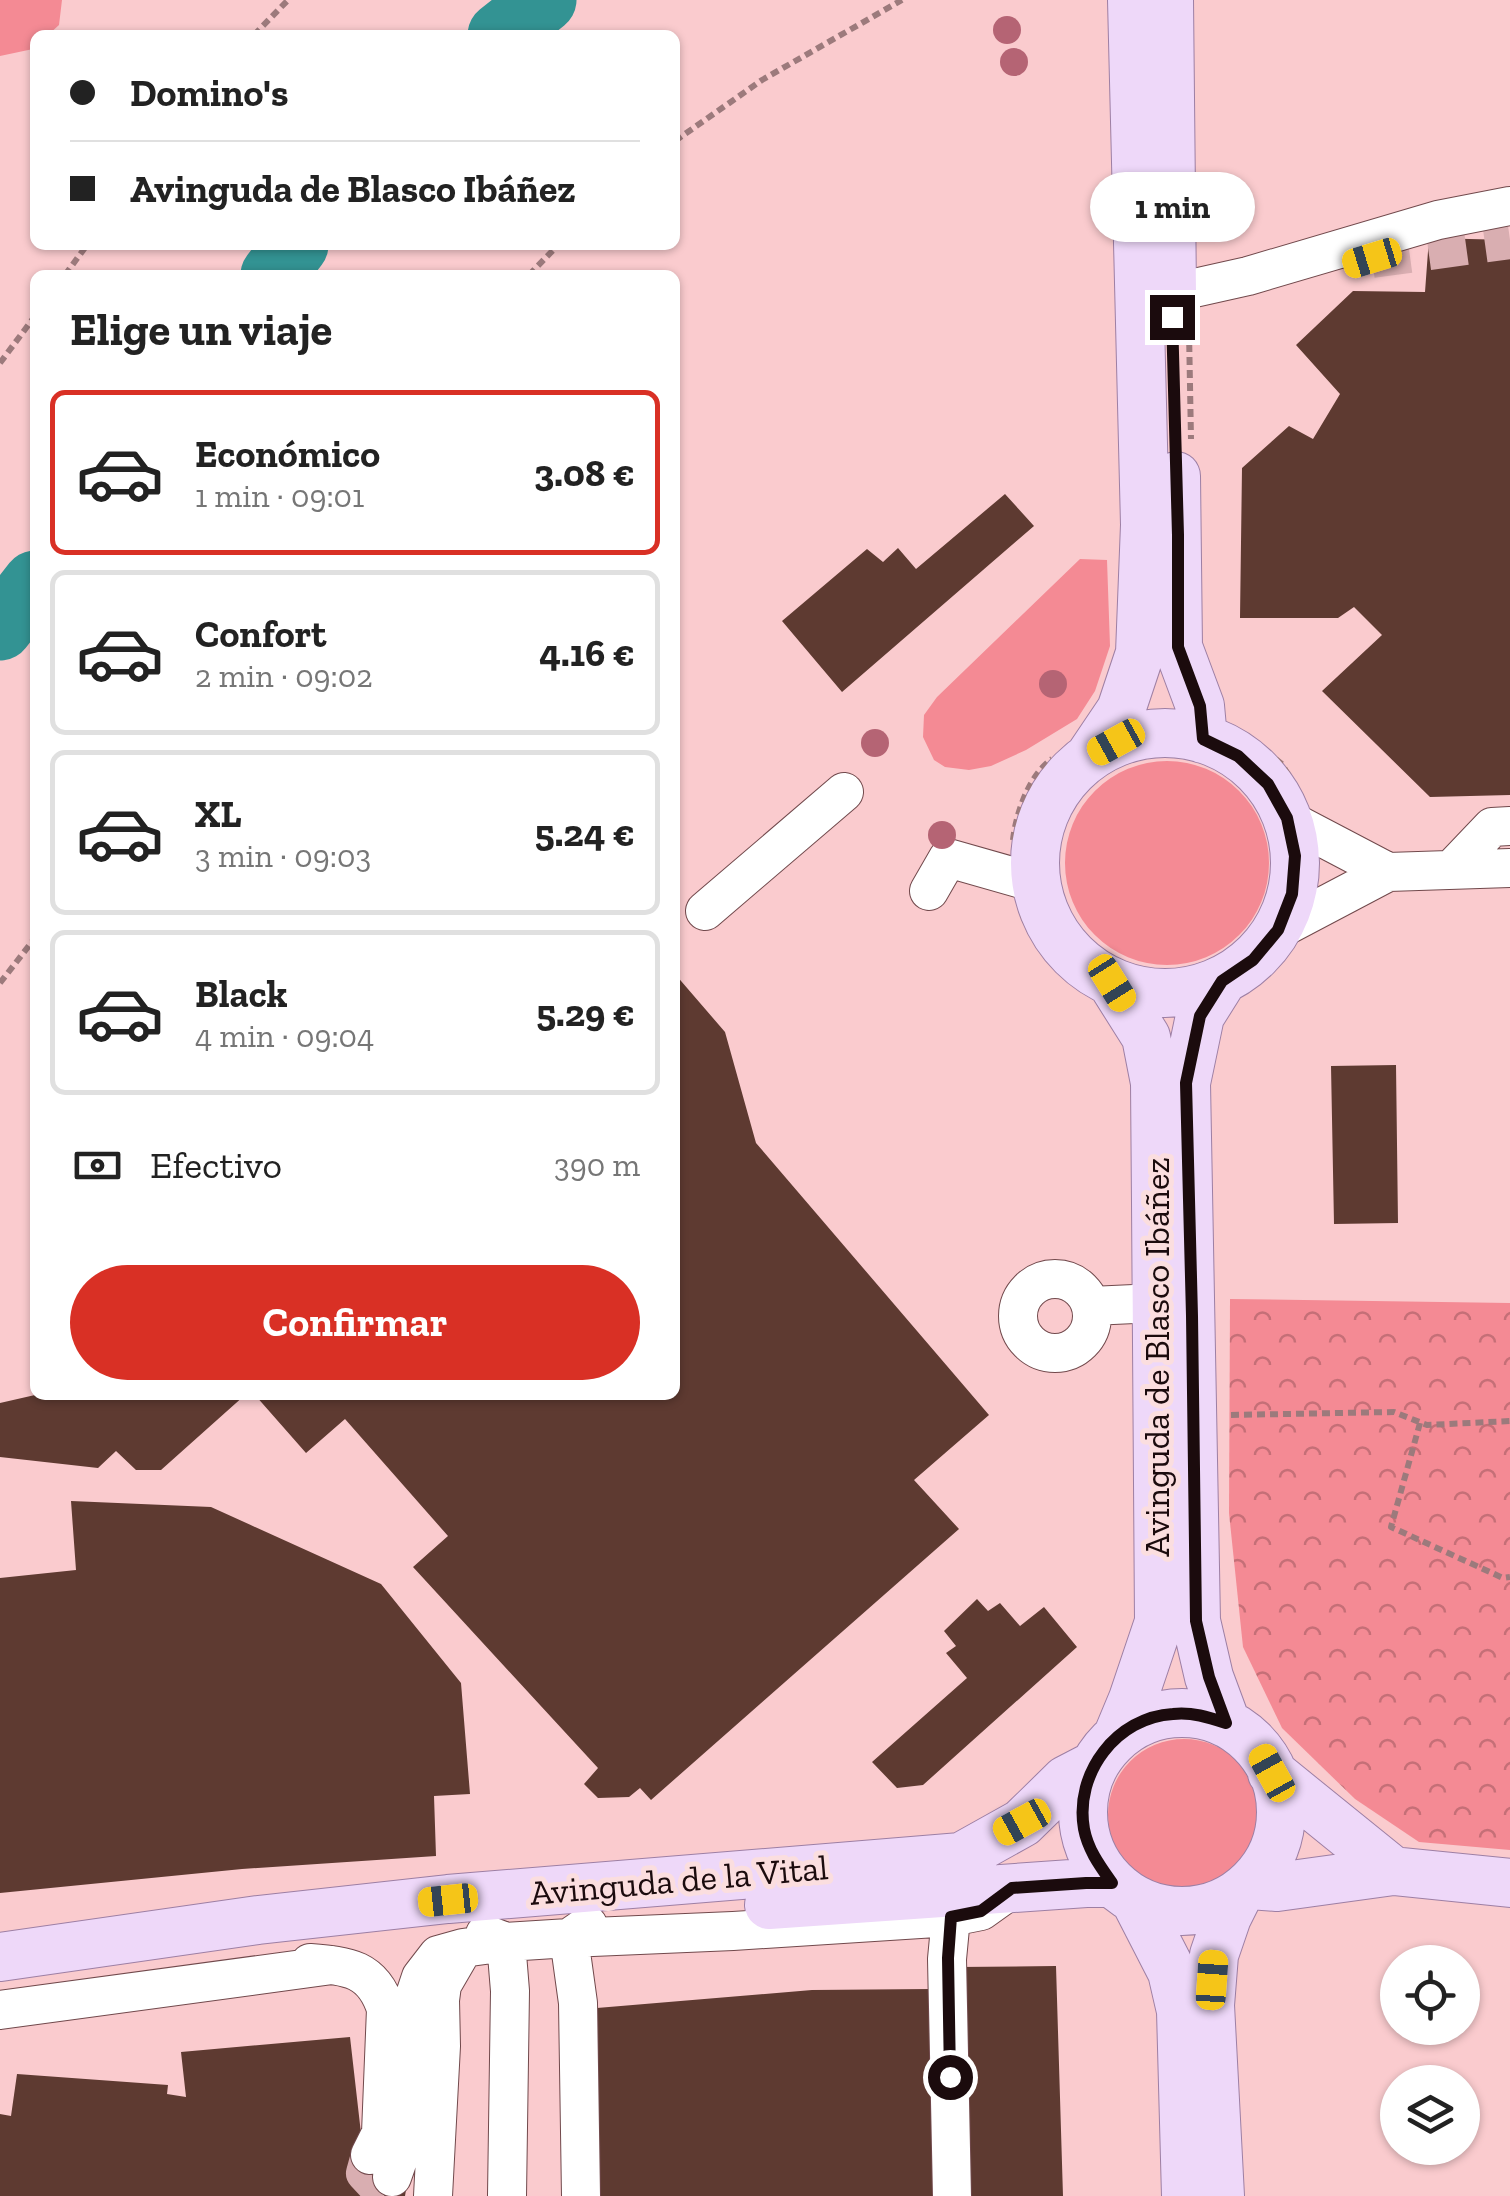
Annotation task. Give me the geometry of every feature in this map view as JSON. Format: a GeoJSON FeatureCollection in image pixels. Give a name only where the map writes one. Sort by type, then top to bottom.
{"type":"FeatureCollection","features":[{"type":"Feature","properties":{"kind":"main road"},"geometry":{"type":"LineString","coordinates":[[1090,756],[1116,742],[1144,735],[1174,734],[1203,739],[1238,756],[1268,784],[1287,818],[1295,856],[1292,894],[1278,930],[1253,960],[1222,981],[1186,992],[1148,993],[1112,983],[1076,959],[1050,924],[1036,884],[1036,843],[1048,804],[1063,781],[1090,756],[1121,710],[1140,653],[1145,525],[1132,0]]}},
{"type":"Feature","properties":{"kind":"main road"},"geometry":{"type":"LineString","coordinates":[[1170,0],[1178,647],[1200,706],[1203,739]]}},
{"type":"Feature","properties":{"kind":"main road","name":"Avinguda de Blasco Ibáñez"},"geometry":{"type":"LineString","coordinates":[[1222,981],[1200,1016],[1186,1083],[1196,1621],[1209,1677],[1226,1723]]}},
{"type":"Feature","properties":{"kind":"main road","name":"Avinguda de Blasco Ibáñez"},"geometry":{"type":"LineString","coordinates":[[1106,1751],[1133,1699],[1159,1622],[1155,1083],[1146,1036],[1112,983]]}},
{"type":"Feature","properties":{"kind":"main road"},"geometry":{"type":"LineString","coordinates":[[1186,2196],[1181,2011],[1172,1972],[1124,1892],[1094,1858],[1084,1828],[1083,1796],[1106,1751],[1143,1720],[1170,1714],[1199,1714],[1226,1723],[1245,1736],[1261,1752],[1280,1801],[1280,1830],[1271,1858],[1227,1918],[1214,1955],[1210,2005],[1220,2196]]}},
{"type":"Feature","properties":{"kind":"main road","name":"Avinguda de la Vital"},"geometry":{"type":"LineString","coordinates":[[0,1957],[258,1920],[448,1900],[961,1857],[1022,1822],[1066,1780],[1106,1751]]}},
{"type":"Feature","properties":{"kind":"main road"},"geometry":{"type":"LineString","coordinates":[[1272,1773],[1393,1872]]}},
{"type":"Feature","properties":{"kind":"main road"},"geometry":{"type":"LineString","coordinates":[[1124,1892],[1161,1909],[1188,1912],[1214,1906],[1244,1890],[1393,1872],[1510,1882]]}},
{"type":"Feature","properties":{"kind":"main road","name":"Avinguda de la Vital"},"geometry":{"type":"LineString","coordinates":[[0,1986],[230,1956],[469,1943],[564,1917],[586,1927],[1086,1883],[1124,1892]]}},
{"type":"Feature","properties":{"kind":"street"},"geometry":{"type":"LineString","coordinates":[[1172,305],[1248,276],[1438,220],[1510,206]]}},
{"type":"Feature","properties":{"kind":"street"},"geometry":{"type":"LineString","coordinates":[[1172,305],[1188,316],[1372,258]]}},
{"type":"Feature","properties":{"kind":"street"},"geometry":{"type":"LineString","coordinates":[[704,911],[844,792]]}},
{"type":"Feature","properties":{"kind":"street"},"geometry":{"type":"LineString","coordinates":[[1287,818],[1388,872]]}},
{"type":"Feature","properties":{"kind":"street"},"geometry":{"type":"LineString","coordinates":[[1451,870],[1492,828],[1510,826]]}},
{"type":"Feature","properties":{"kind":"street"},"geometry":{"type":"LineString","coordinates":[[928,892],[948,858],[1036,884]]}},
{"type":"Feature","properties":{"kind":"street"},"geometry":{"type":"LineString","coordinates":[[1278,930],[1388,872],[1510,868]]}},
{"type":"Feature","properties":{"kind":"street"},"geometry":{"type":"LineString","coordinates":[[1091,1306],[1156,1303]]}},
{"type":"Feature","properties":{"kind":"street","name":"Avinguda de la Vital"},"geometry":{"type":"LineString","coordinates":[[586,1927],[733,1931],[951,1917],[981,1911],[1012,1888]]}},
{"type":"Feature","properties":{"kind":"street"},"geometry":{"type":"LineString","coordinates":[[951,1917],[948,1958],[952,2196]]}},
{"type":"Feature","properties":{"kind":"street"},"geometry":{"type":"LineString","coordinates":[[581,2196],[575,1983],[586,1927]]}},
{"type":"Feature","properties":{"kind":"street"},"geometry":{"type":"LineString","coordinates":[[469,1943],[510,1990],[508,2196]]}},
{"type":"Feature","properties":{"kind":"street"},"geometry":{"type":"LineString","coordinates":[[230,1956],[332,1965],[370,1977],[382,1994],[386,2009],[381,2166],[405,2140],[415,1990],[421,1977],[469,1943]]}},
{"type":"Feature","properties":{"kind":"street"},"geometry":{"type":"LineString","coordinates":[[433,2196],[442,1985],[469,1943]]}},
{"type":"Feature","properties":{"kind":"street"},"geometry":{"type":"LineString","coordinates":[[0,2010],[332,1965]]}},
{"type":"Feature","properties":{"kind":"street"},"geometry":{"type":"LineString","coordinates":[[510,1990],[575,1983]]}},
{"type":"Feature","properties":{"kind":"path"},"geometry":{"type":"LineString","coordinates":[[259,30],[288,0]]}},
{"type":"Feature","properties":{"kind":"path"},"geometry":{"type":"LineString","coordinates":[[680,137],[762,80],[902,0]]}},
{"type":"Feature","properties":{"kind":"path"},"geometry":{"type":"LineString","coordinates":[[69,270],[84,250]]}},
{"type":"Feature","properties":{"kind":"path"},"geometry":{"type":"LineString","coordinates":[[534,270],[553,250]]}},
{"type":"Feature","properties":{"kind":"path"},"geometry":{"type":"LineString","coordinates":[[0,363],[30,323]]}},
{"type":"Feature","properties":{"kind":"path"},"geometry":{"type":"LineString","coordinates":[[0,983],[30,944]]}},
{"type":"Feature","properties":{"kind":"path"},"geometry":{"type":"LineString","coordinates":[[1215,1415],[1394,1412],[1427,1426],[1510,1421]]}},
{"type":"Feature","properties":{"kind":"path"},"geometry":{"type":"LineString","coordinates":[[1420,1423],[1392,1527],[1503,1578],[1510,1577]]}},
{"type":"Feature","properties":{"kind":"green space"},"geometry":{"type":"Polygon","coordinates":[[[0,0],[62,0],[59,25],[54,30],[30,30],[30,50],[0,56],[0,0]]]}},
{"type":"Feature","properties":{"kind":"green space"},"geometry":{"type":"Polygon","coordinates":[[[1080,559],[1107,560],[1110,646],[1095,691],[1077,719],[991,766],[969,770],[945,767],[934,760],[923,737],[924,715],[937,697],[1080,559]]]}},
{"type":"Feature","properties":{"kind":"green space"},"geometry":{"type":"Polygon","coordinates":[[[1167,761],[1206,769],[1239,791],[1261,824],[1269,863],[1261,902],[1239,935],[1206,957],[1167,965],[1128,957],[1095,935],[1073,902],[1065,863],[1073,824],[1095,791],[1128,769],[1167,761]]]}},
{"type":"Feature","properties":{"kind":"green space"},"geometry":{"type":"Polygon","coordinates":[[[1230,1299],[1510,1303],[1510,1850],[1419,1842],[1355,1799],[1282,1728],[1243,1647],[1229,1513],[1230,1299]]]}},
{"type":"Feature","properties":{"kind":"green space"},"geometry":{"type":"Polygon","coordinates":[[[1184,1739],[1213,1744],[1238,1761],[1255,1786],[1260,1815],[1255,1844],[1238,1869],[1213,1886],[1184,1891],[1155,1886],[1130,1869],[1113,1844],[1108,1815],[1113,1786],[1130,1761],[1155,1744],[1184,1739]]]}},
{"type":"Feature","properties":{"kind":"building"},"geometry":{"type":"Polygon","coordinates":[[[1429,238],[1510,240],[1510,795],[1430,797],[1322,691],[1382,635],[1354,607],[1338,618],[1240,618],[1242,468],[1289,426],[1313,439],[1340,394],[1296,345],[1353,291],[1425,292],[1429,238]]]}},
{"type":"Feature","properties":{"kind":"building"},"geometry":{"type":"Polygon","coordinates":[[[1005,494],[1034,526],[842,692],[782,621],[867,549],[883,562],[898,548],[916,569],[1005,494]]]}},
{"type":"Feature","properties":{"kind":"building"},"geometry":{"type":"Polygon","coordinates":[[[680,980],[725,1032],[756,1143],[989,1415],[914,1480],[959,1529],[651,1800],[640,1788],[629,1797],[598,1798],[584,1784],[598,1768],[413,1567],[448,1536],[345,1419],[306,1453],[259,1400],[680,1400],[680,980]]]}},
{"type":"Feature","properties":{"kind":"building"},"geometry":{"type":"Polygon","coordinates":[[[1396,1065],[1398,1223],[1334,1224],[1331,1066],[1396,1065]]]}},
{"type":"Feature","properties":{"kind":"building"},"geometry":{"type":"Polygon","coordinates":[[[30,1396],[30,1400],[239,1400],[161,1470],[136,1470],[116,1451],[98,1468],[0,1457],[0,1403],[30,1396]]]}},
{"type":"Feature","properties":{"kind":"building"},"geometry":{"type":"Polygon","coordinates":[[[71,1501],[211,1507],[381,1584],[461,1683],[470,1794],[434,1796],[436,1856],[242,1869],[0,1893],[0,1578],[76,1570],[71,1501]]]}},
{"type":"Feature","properties":{"kind":"building"},"geometry":{"type":"Polygon","coordinates":[[[977,1599],[988,1611],[1000,1603],[1020,1626],[1044,1607],[1077,1647],[923,1785],[897,1788],[872,1762],[967,1678],[946,1653],[956,1646],[944,1631],[977,1599]]]}},
{"type":"Feature","properties":{"kind":"building"},"geometry":{"type":"Polygon","coordinates":[[[1056,1966],[1063,2196],[963,2196],[958,1967],[1056,1966]]]}},
{"type":"Feature","properties":{"kind":"building"},"geometry":{"type":"Polygon","coordinates":[[[931,1989],[935,2196],[591,2196],[585,2009],[812,1990],[931,1989]]]}},
{"type":"Feature","properties":{"kind":"building"},"geometry":{"type":"Polygon","coordinates":[[[350,2037],[367,2186],[406,2190],[405,2196],[0,2196],[0,2114],[11,2116],[17,2074],[168,2085],[167,2094],[186,2097],[181,2052],[350,2037]]]}},
{"type":"Feature","properties":{"kind":"waterway"},"geometry":{"type":"LineString","coordinates":[[506,30],[544,0]]}},
{"type":"Feature","properties":{"kind":"waterway"},"geometry":{"type":"LineString","coordinates":[[277,270],[292,250]]}},
{"type":"Feature","properties":{"kind":"waterway"},"geometry":{"type":"LineString","coordinates":[[0,628],[30,589]]}},
{"type":"Feature","properties":{"kind":"tunnel"},"geometry":{"type":"LineString","coordinates":[[1372,259],[1510,240]]}},
{"type":"Feature","properties":{"kind":"tunnel"},"geometry":{"type":"LineString","coordinates":[[370,2155],[365,2173],[378,2187],[392,2177]]}},
{"type":"Feature","properties":{"kind":"route"},"geometry":{"type":"LineString","coordinates":[[950,2077],[951,1917],[981,1911],[1012,1888],[1112,1883],[1094,1858],[1084,1828],[1083,1796],[1093,1766],[1104,1750],[1118,1735],[1143,1720],[1170,1714],[1199,1714],[1226,1723],[1209,1677],[1196,1621],[1186,1083],[1200,1016],[1222,981],[1253,960],[1278,930],[1292,894],[1295,856],[1287,818],[1268,784],[1238,756],[1203,739],[1200,706],[1178,647],[1172,317]]}}]}
